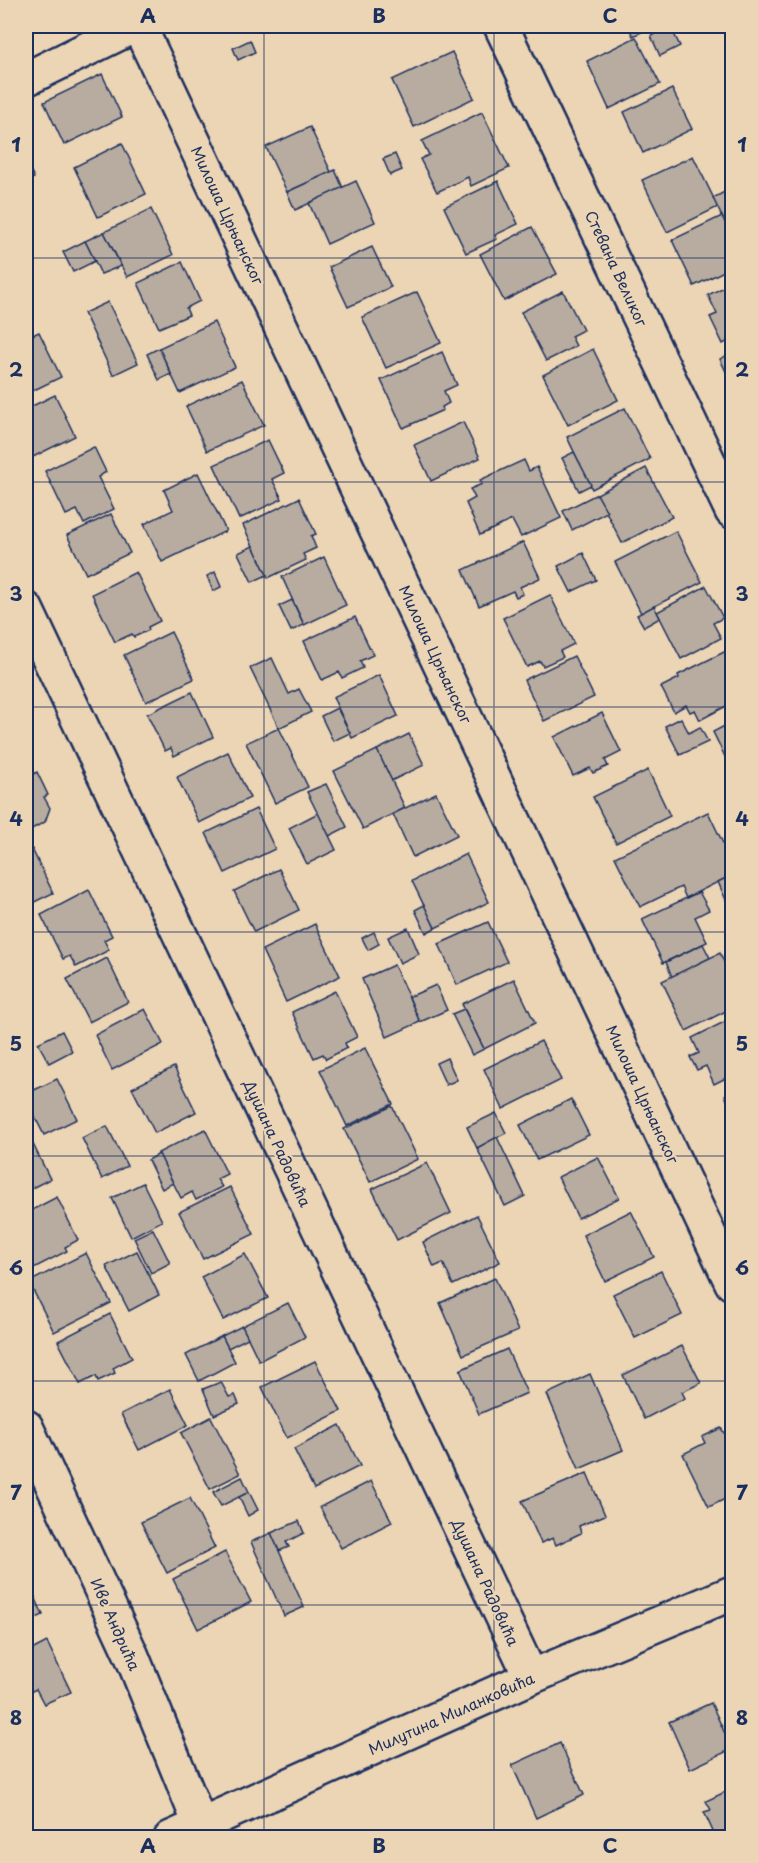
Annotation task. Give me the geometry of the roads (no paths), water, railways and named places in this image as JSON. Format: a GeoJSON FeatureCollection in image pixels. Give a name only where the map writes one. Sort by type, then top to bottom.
{"type":"FeatureCollection","features":[{"type":"Feature","properties":{"kind":"street"},"geometry":{"type":"LineString","coordinates":[[26,79],[134,26]]}},
{"type":"Feature","properties":{"kind":"street","name":"Милоша Црњанског"},"geometry":{"type":"LineString","coordinates":[[139,26],[732,1283]]}},
{"type":"Feature","properties":{"kind":"street","name":"Стевана Великог"},"geometry":{"type":"LineString","coordinates":[[501,26],[732,511]]}},
{"type":"Feature","properties":{"kind":"street","name":"Душана Радовића"},"geometry":{"type":"LineString","coordinates":[[26,609],[531,1677]]}},
{"type":"Feature","properties":{"kind":"street","name":"Иве Андрића"},"geometry":{"type":"LineString","coordinates":[[26,1427],[131,1654],[186,1831]]}},
{"type":"Feature","properties":{"kind":"street","name":"Милутина Миланковића"},"geometry":{"type":"LineString","coordinates":[[186,1831],[531,1677],[732,1593]]}}]}
